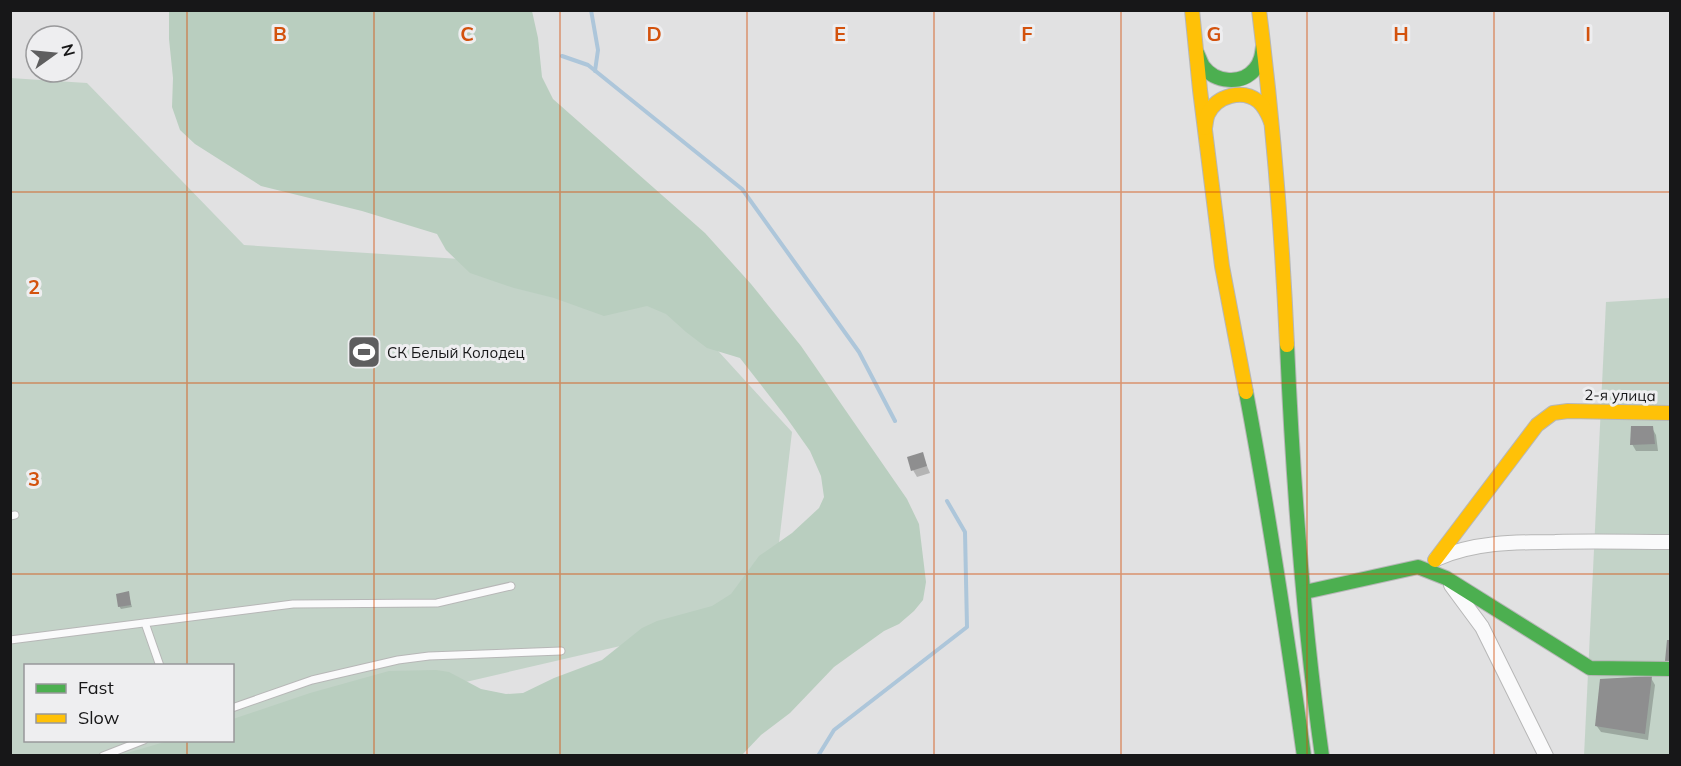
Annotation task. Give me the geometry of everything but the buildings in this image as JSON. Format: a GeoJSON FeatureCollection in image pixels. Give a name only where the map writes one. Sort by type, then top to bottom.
{"type":"FeatureCollection","features":[{"type":"Feature","properties":{"kind":"main road"},"geometry":{"type":"LineString","coordinates":[[1192,10],[1222,266],[1268,511],[1304,756]]}},
{"type":"Feature","properties":{"kind":"main road"},"geometry":{"type":"LineString","coordinates":[[1259,10],[1272,124],[1283,256],[1292,464],[1313,692],[1322,756]]}},
{"type":"Feature","properties":{"kind":"main road"},"geometry":{"type":"LineString","coordinates":[[1196,50],[1207,71],[1214,76],[1229,80],[1245,76],[1257,66],[1261,59],[1263,43]]}},
{"type":"Feature","properties":{"kind":"main road"},"geometry":{"type":"LineString","coordinates":[[1205,131],[1207,115],[1216,102],[1239,94],[1247,95],[1261,103],[1272,124]]}},
{"type":"Feature","properties":{"kind":"main road","name":"2-я улица"},"geometry":{"type":"LineString","coordinates":[[1435,560],[1538,425],[1553,413],[1568,411],[1671,413]]}},
{"type":"Feature","properties":{"kind":"main road"},"geometry":{"type":"LineString","coordinates":[[1305,592],[1418,567],[1446,578],[1590,668],[1671,669]]}},
{"type":"Feature","properties":{"kind":"street"},"geometry":{"type":"LineString","coordinates":[[1418,567],[1449,554],[1496,543],[1671,542]]}},
{"type":"Feature","properties":{"kind":"street"},"geometry":{"type":"LineString","coordinates":[[1446,578],[1482,627],[1546,756]]}},
{"type":"Feature","properties":{"kind":"lane"},"geometry":{"type":"LineString","coordinates":[[10,640],[293,604],[437,603],[511,586]]}},
{"type":"Feature","properties":{"kind":"lane"},"geometry":{"type":"LineString","coordinates":[[145,623],[159,664]]}},
{"type":"Feature","properties":{"kind":"lane"},"geometry":{"type":"LineString","coordinates":[[234,707],[312,680],[398,660],[429,656],[561,651]]}},
{"type":"Feature","properties":{"kind":"lane"},"geometry":{"type":"LineString","coordinates":[[103,756],[141,742]]}},
{"type":"Feature","properties":{"kind":"green space"},"geometry":{"type":"Polygon","coordinates":[[[169,11],[532,11],[538,38],[542,77],[553,99],[705,233],[751,284],[801,346],[907,499],[919,524],[926,582],[923,600],[899,624],[884,631],[834,667],[790,713],[761,735],[742,755],[120,755],[165,742],[234,742],[234,719],[310,693],[389,671],[449,672],[481,689],[506,694],[523,693],[554,678],[602,660],[642,628],[657,621],[712,606],[731,594],[759,556],[792,533],[819,508],[824,497],[821,476],[810,451],[740,358],[707,348],[666,314],[647,306],[604,316],[554,298],[514,288],[470,273],[446,250],[437,234],[362,211],[261,186],[195,144],[180,130],[172,107],[173,78],[169,11]]]}},
{"type":"Feature","properties":{"kind":"green space","name":"СК Белый Колодец"},"geometry":{"type":"Polygon","coordinates":[[[10,78],[24,79],[24,84],[87,83],[244,245],[645,271],[792,432],[771,611],[234,736],[234,664],[24,664],[24,742],[209,742],[149,755],[11,755],[10,78]]]}},
{"type":"Feature","properties":{"kind":"green space"},"geometry":{"type":"Polygon","coordinates":[[[1670,298],[1670,755],[1584,756],[1606,302],[1670,298]]]}},
{"type":"Feature","properties":{"kind":"waterway"},"geometry":{"type":"LineString","coordinates":[[591,10],[598,50],[595,71]]}},
{"type":"Feature","properties":{"kind":"waterway"},"geometry":{"type":"LineString","coordinates":[[562,56],[588,65],[742,189],[859,352],[895,421]]}},
{"type":"Feature","properties":{"kind":"waterway"},"geometry":{"type":"LineString","coordinates":[[818,756],[834,730],[967,627],[965,532],[947,501]]}},
{"type":"Feature","properties":{"kind":"traffic: fast"},"geometry":{"type":"LineString","coordinates":[[1197,53],[1208,72],[1221,79],[1236,80],[1250,74],[1255,69],[1260,61],[1263,46]]}},
{"type":"Feature","properties":{"kind":"traffic: fast"},"geometry":{"type":"LineString","coordinates":[[1287,345],[1300,551],[1309,654],[1322,756]]}},
{"type":"Feature","properties":{"kind":"traffic: fast"},"geometry":{"type":"LineString","coordinates":[[1246,392],[1277,574],[1304,756]]}},
{"type":"Feature","properties":{"kind":"traffic: fast"},"geometry":{"type":"LineString","coordinates":[[1305,592],[1418,567],[1446,578],[1590,668],[1670,669]]}},
{"type":"Feature","properties":{"kind":"traffic: slow"},"geometry":{"type":"LineString","coordinates":[[1192,10],[1222,266],[1246,392]]}},
{"type":"Feature","properties":{"kind":"traffic: slow"},"geometry":{"type":"LineString","coordinates":[[1259,10],[1269,93],[1287,345]]}},
{"type":"Feature","properties":{"kind":"traffic: slow"},"geometry":{"type":"LineString","coordinates":[[1205,128],[1207,116],[1212,107],[1224,98],[1238,95],[1252,97],[1258,101],[1271,122]]}},
{"type":"Feature","properties":{"kind":"traffic: slow"},"geometry":{"type":"LineString","coordinates":[[1435,560],[1537,425],[1553,413],[1568,411],[1670,413]]}},
{"type":"Feature","properties":{"kind":"place","name":"СК Белый Колодец"},"geometry":{"type":"Point","coordinates":[364,352]}}]}
